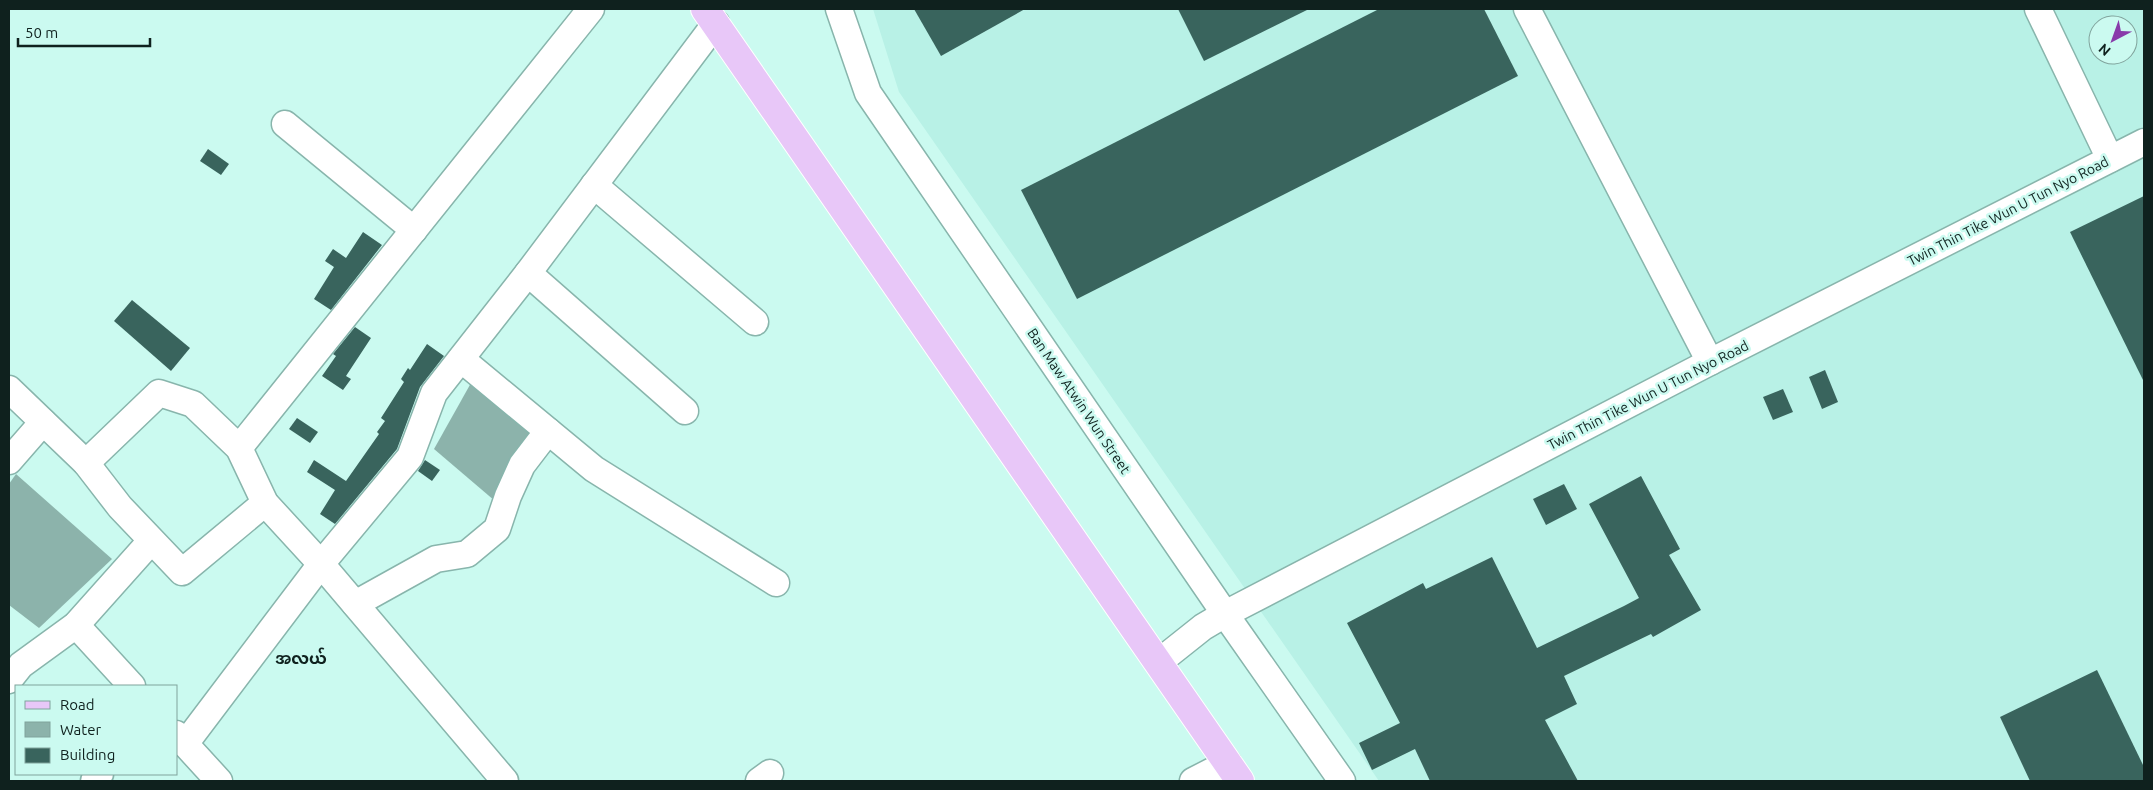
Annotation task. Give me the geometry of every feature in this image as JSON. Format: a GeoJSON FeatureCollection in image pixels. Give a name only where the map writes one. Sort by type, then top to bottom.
{"type":"FeatureCollection","features":[{"type":"Feature","properties":{"kind":"main road"},"geometry":{"type":"LineString","coordinates":[[711,16],[1234,772]]}},
{"type":"Feature","properties":{"kind":"street"},"geometry":{"type":"LineString","coordinates":[[239,448],[591,9]]}},
{"type":"Feature","properties":{"kind":"street","name":"Ban Maw Atwin Wun Street"},"geometry":{"type":"LineString","coordinates":[[839,9],[868,93],[1224,614],[1342,781]]}},
{"type":"Feature","properties":{"kind":"street"},"geometry":{"type":"LineString","coordinates":[[1528,9],[1710,362]]}},
{"type":"Feature","properties":{"kind":"street"},"geometry":{"type":"LineString","coordinates":[[2038,9],[2110,159]]}},
{"type":"Feature","properties":{"kind":"street"},"geometry":{"type":"LineString","coordinates":[[219,781],[181,739],[321,564],[410,457],[434,393],[594,185],[711,16]]}},
{"type":"Feature","properties":{"kind":"street"},"geometry":{"type":"LineString","coordinates":[[285,124],[414,230]]}},
{"type":"Feature","properties":{"kind":"street","name":"Twin Thin Tike Wun U Tun Nyo Road"},"geometry":{"type":"LineString","coordinates":[[1159,662],[1203,627],[1224,614],[1710,362],[2144,142]]}},
{"type":"Feature","properties":{"kind":"street"},"geometry":{"type":"LineString","coordinates":[[594,185],[755,322]]}},
{"type":"Feature","properties":{"kind":"street"},"geometry":{"type":"LineString","coordinates":[[528,273],[686,411]]}},
{"type":"Feature","properties":{"kind":"street"},"geometry":{"type":"LineString","coordinates":[[461,358],[594,469],[776,582]]}},
{"type":"Feature","properties":{"kind":"street"},"geometry":{"type":"LineString","coordinates":[[9,389],[86,463],[120,506],[182,572],[265,503]]}},
{"type":"Feature","properties":{"kind":"street"},"geometry":{"type":"LineString","coordinates":[[86,463],[159,393],[193,404],[239,448],[265,503],[356,604],[506,781]]}},
{"type":"Feature","properties":{"kind":"street"},"geometry":{"type":"LineString","coordinates":[[9,461],[43,422]]}},
{"type":"Feature","properties":{"kind":"street"},"geometry":{"type":"LineString","coordinates":[[356,604],[436,559],[467,554],[497,529],[508,496],[522,466],[548,431]]}},
{"type":"Feature","properties":{"kind":"street"},"geometry":{"type":"LineString","coordinates":[[9,680],[21,665],[76,625],[151,541]]}},
{"type":"Feature","properties":{"kind":"street"},"geometry":{"type":"LineString","coordinates":[[76,625],[131,685]]}},
{"type":"Feature","properties":{"kind":"street"},"geometry":{"type":"LineString","coordinates":[[1193,781],[1234,772]]}},
{"type":"Feature","properties":{"kind":"shaded area"},"geometry":{"type":"Polygon","coordinates":[[[873,9],[2144,9],[2144,781],[1379,781],[899,92],[873,9]]]}},
{"type":"Feature","properties":{"kind":"water"},"geometry":{"type":"Polygon","coordinates":[[[471,383],[536,433],[495,501],[434,449],[471,383]]]}},
{"type":"Feature","properties":{"kind":"water"},"geometry":{"type":"Polygon","coordinates":[[[16,474],[112,559],[39,628],[9,605],[9,484],[16,474]]]}},
{"type":"Feature","properties":{"kind":"building"},"geometry":{"type":"Polygon","coordinates":[[[914,9],[1025,9],[941,56],[914,9]]]}},
{"type":"Feature","properties":{"kind":"building"},"geometry":{"type":"Polygon","coordinates":[[[1178,9],[1309,9],[1204,61],[1178,9]]]}},
{"type":"Feature","properties":{"kind":"building"},"geometry":{"type":"Polygon","coordinates":[[[1379,9],[1484,9],[1518,76],[1077,299],[1021,190],[1379,9]]]}},
{"type":"Feature","properties":{"kind":"building"},"geometry":{"type":"Polygon","coordinates":[[[208,149],[229,164],[221,175],[200,161],[208,149]]]}},
{"type":"Feature","properties":{"kind":"building"},"geometry":{"type":"Polygon","coordinates":[[[2144,196],[2144,382],[2070,232],[2144,196]]]}},
{"type":"Feature","properties":{"kind":"building"},"geometry":{"type":"Polygon","coordinates":[[[363,232],[382,245],[331,310],[314,299],[334,267],[325,261],[333,249],[346,258],[363,232]]]}},
{"type":"Feature","properties":{"kind":"building"},"geometry":{"type":"Polygon","coordinates":[[[132,300],[190,348],[171,371],[114,321],[132,300]]]}},
{"type":"Feature","properties":{"kind":"building"},"geometry":{"type":"Polygon","coordinates":[[[355,327],[371,338],[346,376],[351,379],[343,390],[322,376],[336,356],[333,354],[355,327]]]}},
{"type":"Feature","properties":{"kind":"building"},"geometry":{"type":"Polygon","coordinates":[[[427,344],[444,356],[420,387],[397,449],[335,524],[320,514],[335,490],[307,472],[314,460],[346,481],[379,434],[377,432],[385,421],[381,418],[404,382],[401,379],[408,368],[410,370],[427,344]]]}},
{"type":"Feature","properties":{"kind":"building"},"geometry":{"type":"Polygon","coordinates":[[[1825,370],[1838,402],[1822,409],[1809,377],[1825,370]]]}},
{"type":"Feature","properties":{"kind":"building"},"geometry":{"type":"Polygon","coordinates":[[[1783,389],[1793,412],[1773,420],[1763,397],[1783,389]]]}},
{"type":"Feature","properties":{"kind":"building"},"geometry":{"type":"Polygon","coordinates":[[[297,418],[318,432],[310,443],[289,429],[297,418]]]}},
{"type":"Feature","properties":{"kind":"building"},"geometry":{"type":"Polygon","coordinates":[[[425,460],[440,470],[432,481],[418,471],[425,460]]]}},
{"type":"Feature","properties":{"kind":"building"},"geometry":{"type":"Polygon","coordinates":[[[1641,476],[1680,549],[1669,555],[1701,610],[1653,637],[1651,634],[1564,676],[1577,704],[1545,720],[1578,781],[1430,781],[1415,749],[1372,770],[1359,743],[1400,723],[1347,623],[1423,583],[1426,589],[1492,557],[1537,648],[1624,606],[1639,598],[1589,504],[1641,476]]]}},
{"type":"Feature","properties":{"kind":"building"},"geometry":{"type":"Polygon","coordinates":[[[1564,484],[1577,509],[1546,525],[1533,499],[1564,484]]]}},
{"type":"Feature","properties":{"kind":"building"},"geometry":{"type":"Polygon","coordinates":[[[2097,670],[2144,767],[2144,781],[2030,781],[2000,717],[2097,670]]]}},
{"type":"Feature","properties":{"kind":"district","name":"အလယ်"},"geometry":{"type":"Point","coordinates":[301,658]}}]}
